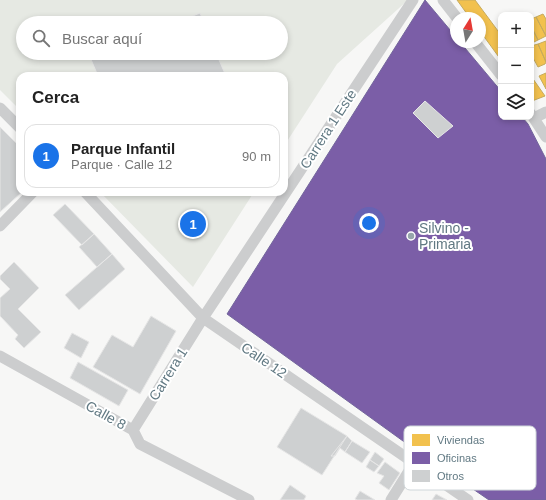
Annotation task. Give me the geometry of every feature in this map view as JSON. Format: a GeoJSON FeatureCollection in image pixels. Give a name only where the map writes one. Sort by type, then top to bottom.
{"type":"FeatureCollection","features":[{"type":"Feature","properties":{"kind":"street","name":"Carrera 1 Este"},"geometry":{"type":"LineString","coordinates":[[288,189],[413,0]]}},
{"type":"Feature","properties":{"kind":"street"},"geometry":{"type":"LineString","coordinates":[[443,0],[452,12]]}},
{"type":"Feature","properties":{"kind":"street"},"geometry":{"type":"LineString","coordinates":[[480,48],[498,71]]}},
{"type":"Feature","properties":{"kind":"street"},"geometry":{"type":"LineString","coordinates":[[0,108],[16,124]]}},
{"type":"Feature","properties":{"kind":"street"},"geometry":{"type":"LineString","coordinates":[[534,115],[546,112]]}},
{"type":"Feature","properties":{"kind":"street"},"geometry":{"type":"LineString","coordinates":[[534,119],[546,137]]}},
{"type":"Feature","properties":{"kind":"street"},"geometry":{"type":"LineString","coordinates":[[0,226],[29,196]]}},
{"type":"Feature","properties":{"kind":"street","name":"Calle 12"},"geometry":{"type":"LineString","coordinates":[[88,196],[203,318],[404,456]]}},
{"type":"Feature","properties":{"kind":"street","name":"Carrera 1 Este"},"geometry":{"type":"LineString","coordinates":[[203,318],[284,196]]}},
{"type":"Feature","properties":{"kind":"street","name":"Carrera 1"},"geometry":{"type":"LineString","coordinates":[[133,430],[203,318]]}},
{"type":"Feature","properties":{"kind":"street","name":"Calle 8"},"geometry":{"type":"LineString","coordinates":[[0,356],[133,430],[140,444],[249,500]]}},
{"type":"Feature","properties":{"kind":"street"},"geometry":{"type":"LineString","coordinates":[[391,500],[404,479]]}},
{"type":"Feature","properties":{"kind":"street","name":"Calle 12"},"geometry":{"type":"LineString","coordinates":[[453,490],[468,500]]}},
{"type":"Feature","properties":{"kind":"shaded area"},"geometry":{"type":"Polygon","coordinates":[[[0,0],[408,0],[337,64],[288,140],[288,72],[16,72],[16,106],[0,90],[0,0]]]}},
{"type":"Feature","properties":{"kind":"shaded area"},"geometry":{"type":"Polygon","coordinates":[[[104,196],[251,196],[193,287],[104,196]]]}},
{"type":"Feature","properties":{"kind":"building: Viviendas"},"geometry":{"type":"Polygon","coordinates":[[[457,0],[475,0],[484,12],[466,12],[457,0]]]}},
{"type":"Feature","properties":{"kind":"building: Viviendas"},"geometry":{"type":"Polygon","coordinates":[[[543,14],[546,19],[546,36],[536,17],[543,14]]]}},
{"type":"Feature","properties":{"kind":"building: Viviendas"},"geometry":{"type":"Polygon","coordinates":[[[486,15],[498,31],[498,56],[486,39],[486,15]]]}},
{"type":"Feature","properties":{"kind":"building: Viviendas"},"geometry":{"type":"Polygon","coordinates":[[[536,17],[546,36],[538,40],[534,32],[534,18],[536,17]]]}},
{"type":"Feature","properties":{"kind":"building: Viviendas"},"geometry":{"type":"Polygon","coordinates":[[[534,32],[538,40],[534,42],[534,32]]]}},
{"type":"Feature","properties":{"kind":"building: Viviendas"},"geometry":{"type":"Polygon","coordinates":[[[546,41],[546,62],[538,44],[546,41]]]}},
{"type":"Feature","properties":{"kind":"building: Viviendas"},"geometry":{"type":"Polygon","coordinates":[[[538,44],[546,62],[538,67],[534,60],[534,45],[538,44]]]}},
{"type":"Feature","properties":{"kind":"building: Viviendas"},"geometry":{"type":"Polygon","coordinates":[[[546,73],[546,89],[539,76],[546,73]]]}},
{"type":"Feature","properties":{"kind":"building: Viviendas"},"geometry":{"type":"Polygon","coordinates":[[[534,80],[545,96],[534,100],[534,80]]]}},
{"type":"Feature","properties":{"kind":"building: Oficinas","name":"Silvino - Primaria"},"geometry":{"type":"Polygon","coordinates":[[[425,0],[450,30],[450,48],[465,48],[498,87],[498,120],[525,120],[546,159],[546,500],[489,500],[474,490],[536,490],[536,426],[404,426],[404,442],[227,314],[425,0]]]}},
{"type":"Feature","properties":{"kind":"building: Otros"},"geometry":{"type":"Polygon","coordinates":[[[200,13],[201,16],[193,16],[200,13]]]}},
{"type":"Feature","properties":{"kind":"building: Otros"},"geometry":{"type":"Polygon","coordinates":[[[91,60],[219,60],[224,72],[96,72],[91,60]]]}},
{"type":"Feature","properties":{"kind":"building: Otros"},"geometry":{"type":"Polygon","coordinates":[[[425,101],[453,126],[438,138],[413,113],[425,101]]]}},
{"type":"Feature","properties":{"kind":"building: Otros"},"geometry":{"type":"Polygon","coordinates":[[[0,127],[16,143],[16,196],[18,196],[0,212],[0,127]]]}},
{"type":"Feature","properties":{"kind":"building: Otros"},"geometry":{"type":"Polygon","coordinates":[[[65,204],[94,234],[82,245],[53,215],[65,204]]]}},
{"type":"Feature","properties":{"kind":"building: Otros"},"geometry":{"type":"Polygon","coordinates":[[[94,234],[112,254],[97,267],[79,247],[94,234]]]}},
{"type":"Feature","properties":{"kind":"building: Otros"},"geometry":{"type":"Polygon","coordinates":[[[112,254],[125,269],[79,310],[65,295],[112,254]]]}},
{"type":"Feature","properties":{"kind":"building: Otros"},"geometry":{"type":"Polygon","coordinates":[[[14,262],[39,288],[18,309],[41,332],[24,348],[15,339],[18,335],[0,316],[0,298],[10,289],[0,279],[0,276],[14,262]]]}},
{"type":"Feature","properties":{"kind":"building: Otros"},"geometry":{"type":"Polygon","coordinates":[[[151,316],[176,331],[140,394],[93,367],[112,335],[133,347],[151,316]]]}},
{"type":"Feature","properties":{"kind":"building: Otros"},"geometry":{"type":"Polygon","coordinates":[[[72,333],[89,342],[81,358],[64,348],[72,333]]]}},
{"type":"Feature","properties":{"kind":"building: Otros"},"geometry":{"type":"Polygon","coordinates":[[[78,362],[128,390],[119,406],[70,378],[78,362]]]}},
{"type":"Feature","properties":{"kind":"building: Otros"},"geometry":{"type":"Polygon","coordinates":[[[301,408],[347,436],[322,475],[277,447],[301,408]]]}},
{"type":"Feature","properties":{"kind":"building: Otros"},"geometry":{"type":"Polygon","coordinates":[[[347,436],[352,441],[345,452],[340,448],[335,456],[331,456],[347,436]]]}},
{"type":"Feature","properties":{"kind":"building: Otros"},"geometry":{"type":"Polygon","coordinates":[[[352,441],[370,452],[362,463],[345,452],[352,441]]]}},
{"type":"Feature","properties":{"kind":"building: Otros"},"geometry":{"type":"Polygon","coordinates":[[[375,452],[384,459],[379,466],[370,460],[375,452]]]}},
{"type":"Feature","properties":{"kind":"building: Otros"},"geometry":{"type":"Polygon","coordinates":[[[370,460],[379,466],[374,472],[366,467],[370,460]]]}},
{"type":"Feature","properties":{"kind":"building: Otros"},"geometry":{"type":"Polygon","coordinates":[[[385,462],[400,473],[389,490],[379,483],[384,476],[377,473],[385,462]]]}},
{"type":"Feature","properties":{"kind":"building: Otros"},"geometry":{"type":"Polygon","coordinates":[[[290,485],[306,496],[304,500],[280,500],[290,485]]]}},
{"type":"Feature","properties":{"kind":"building: Otros"},"geometry":{"type":"Polygon","coordinates":[[[360,491],[375,500],[355,499],[360,491]]]}},
{"type":"Feature","properties":{"kind":"building: Otros"},"geometry":{"type":"Polygon","coordinates":[[[436,494],[447,500],[432,500],[436,494]]]}},
{"type":"Feature","properties":{"kind":"place","name":"Parque Infantil"},"geometry":{"type":"Point","coordinates":[193,224]}},
{"type":"Feature","properties":{"kind":"place","name":"Silvino - Primaria"},"geometry":{"type":"Point","coordinates":[411,236]}}]}
